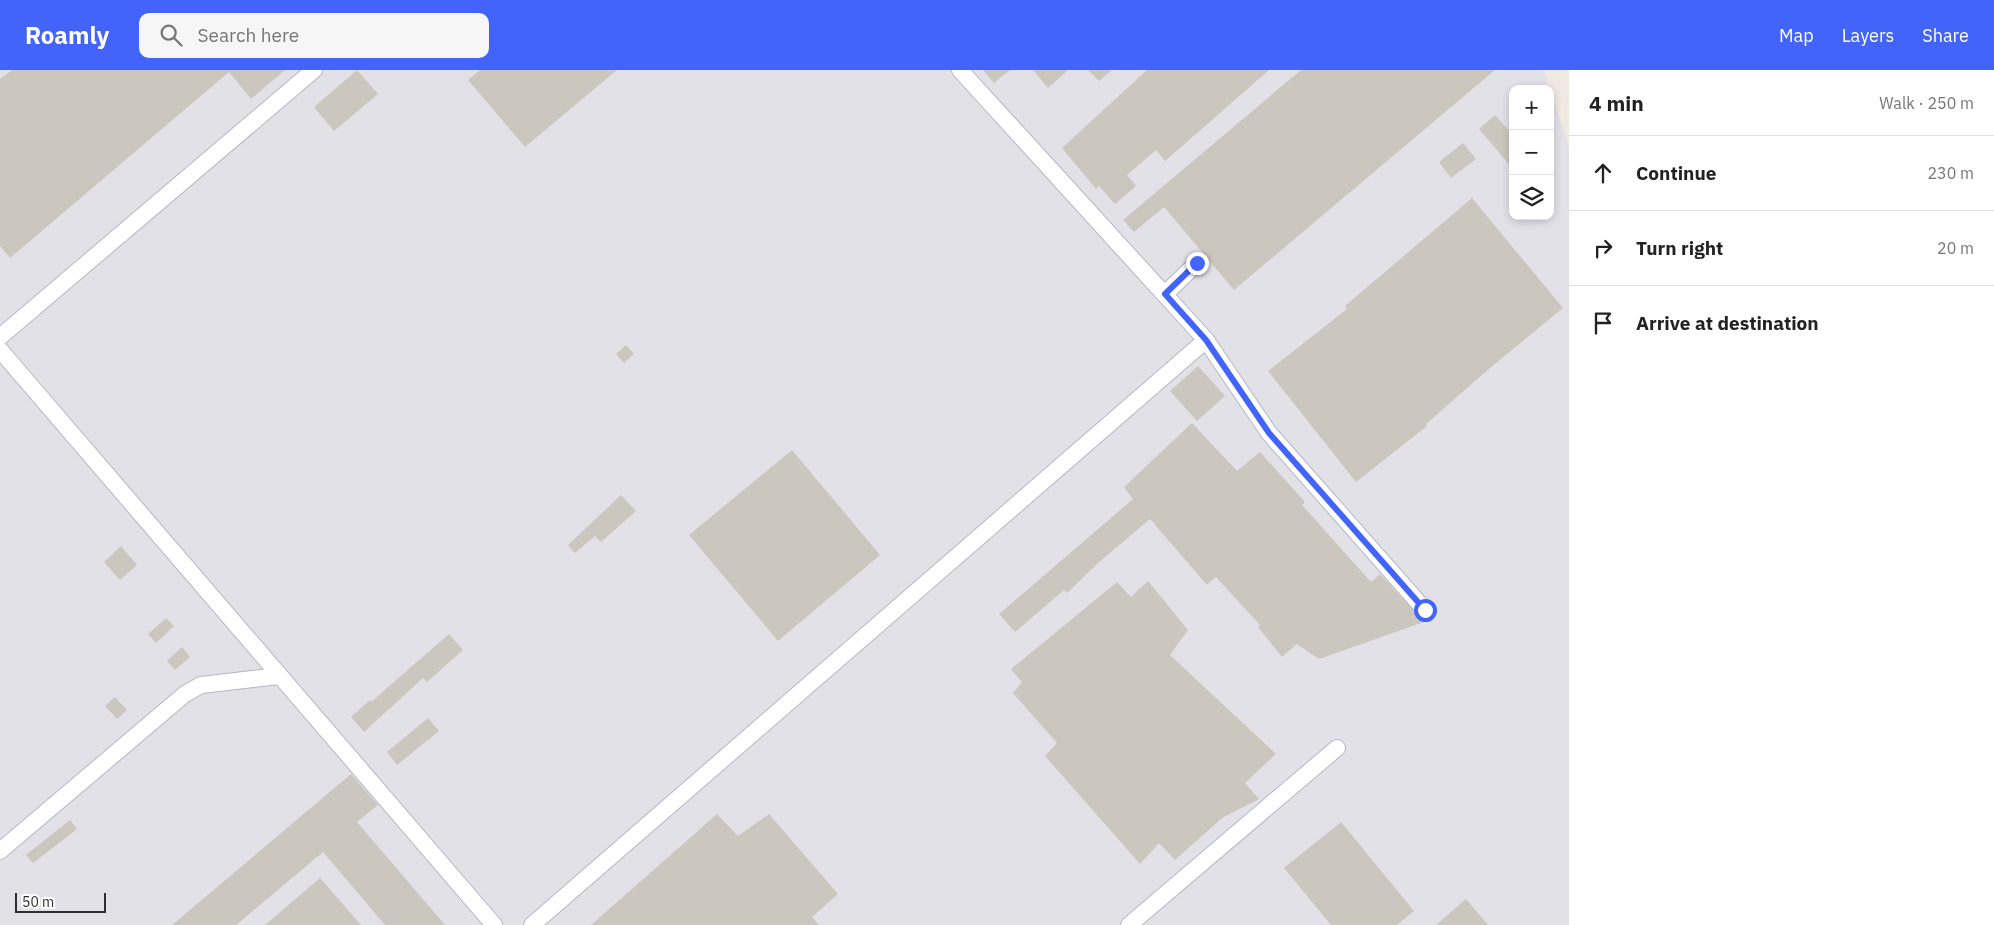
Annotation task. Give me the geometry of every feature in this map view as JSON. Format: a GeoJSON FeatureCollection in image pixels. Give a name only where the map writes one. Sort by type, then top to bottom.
{"type":"FeatureCollection","features":[{"type":"Feature","properties":{"kind":"street"},"geometry":{"type":"LineString","coordinates":[[0,337],[314,70]]}},
{"type":"Feature","properties":{"kind":"street"},"geometry":{"type":"LineString","coordinates":[[962,71],[1206,340],[1269,433],[1425,610]]}},
{"type":"Feature","properties":{"kind":"street"},"geometry":{"type":"LineString","coordinates":[[1165,294],[1197,263]]}},
{"type":"Feature","properties":{"kind":"street"},"geometry":{"type":"LineString","coordinates":[[532,925],[1206,340]]}},
{"type":"Feature","properties":{"kind":"street"},"geometry":{"type":"LineString","coordinates":[[0,350],[494,925]]}},
{"type":"Feature","properties":{"kind":"street"},"geometry":{"type":"LineString","coordinates":[[0,851],[185,694],[201,685],[279,676]]}},
{"type":"Feature","properties":{"kind":"street"},"geometry":{"type":"LineString","coordinates":[[1130,925],[1337,748]]}},
{"type":"Feature","properties":{"kind":"shaded area"},"geometry":{"type":"Polygon","coordinates":[[[0,70],[1544,70],[1549,85],[1509,85],[1509,220],[1554,220],[1554,100],[1569,146],[1569,925],[0,925],[0,70]]]}},
{"type":"Feature","properties":{"kind":"building"},"geometry":{"type":"Polygon","coordinates":[[[12,70],[285,70],[251,99],[229,72],[10,258],[0,246],[0,79],[12,70]]]}},
{"type":"Feature","properties":{"kind":"building"},"geometry":{"type":"Polygon","coordinates":[[[357,70],[378,94],[334,131],[314,107],[357,70]]]}},
{"type":"Feature","properties":{"kind":"building"},"geometry":{"type":"Polygon","coordinates":[[[480,70],[617,70],[525,147],[468,80],[480,70]]]}},
{"type":"Feature","properties":{"kind":"building"},"geometry":{"type":"Polygon","coordinates":[[[983,70],[1010,70],[994,83],[983,70]]]}},
{"type":"Feature","properties":{"kind":"building"},"geometry":{"type":"Polygon","coordinates":[[[1033,70],[1068,70],[1048,88],[1033,70]]]}},
{"type":"Feature","properties":{"kind":"building"},"geometry":{"type":"Polygon","coordinates":[[[1088,70],[1112,70],[1099,81],[1088,70]]]}},
{"type":"Feature","properties":{"kind":"building"},"geometry":{"type":"Polygon","coordinates":[[[1147,70],[1269,70],[1165,161],[1156,150],[1127,175],[1136,186],[1115,204],[1099,186],[1096,189],[1062,148],[1147,70]]]}},
{"type":"Feature","properties":{"kind":"building"},"geometry":{"type":"Polygon","coordinates":[[[1301,70],[1495,70],[1234,290],[1164,207],[1134,232],[1123,220],[1301,70]]]}},
{"type":"Feature","properties":{"kind":"building"},"geometry":{"type":"Polygon","coordinates":[[[1495,115],[1509,131],[1509,164],[1479,129],[1495,115]]]}},
{"type":"Feature","properties":{"kind":"building"},"geometry":{"type":"Polygon","coordinates":[[[1463,143],[1476,159],[1451,178],[1439,162],[1463,143]]]}},
{"type":"Feature","properties":{"kind":"building"},"geometry":{"type":"Polygon","coordinates":[[[1472,198],[1563,308],[1490,368],[1426,424],[1427,426],[1356,482],[1268,371],[1347,309],[1345,306],[1472,198]]]}},
{"type":"Feature","properties":{"kind":"building"},"geometry":{"type":"Polygon","coordinates":[[[626,345],[634,354],[624,363],[616,354],[626,345]]]}},
{"type":"Feature","properties":{"kind":"building"},"geometry":{"type":"Polygon","coordinates":[[[1198,366],[1225,396],[1197,421],[1170,391],[1198,366]]]}},
{"type":"Feature","properties":{"kind":"building"},"geometry":{"type":"Polygon","coordinates":[[[1192,423],[1237,471],[1260,452],[1305,502],[1302,505],[1371,582],[1380,574],[1424,622],[1319,659],[1297,644],[1282,657],[1258,627],[1260,625],[1216,577],[1207,585],[1150,519],[1098,563],[1067,593],[1064,590],[1015,632],[999,614],[1133,499],[1124,487],[1192,423]]]}},
{"type":"Feature","properties":{"kind":"building"},"geometry":{"type":"Polygon","coordinates":[[[792,450],[880,555],[778,641],[689,535],[792,450]]]}},
{"type":"Feature","properties":{"kind":"building"},"geometry":{"type":"Polygon","coordinates":[[[621,495],[636,511],[601,542],[595,536],[575,553],[568,545],[621,495]]]}},
{"type":"Feature","properties":{"kind":"building"},"geometry":{"type":"Polygon","coordinates":[[[121,546],[137,565],[120,580],[104,562],[121,546]]]}},
{"type":"Feature","properties":{"kind":"building"},"geometry":{"type":"Polygon","coordinates":[[[1148,581],[1188,630],[1170,655],[1276,754],[1245,783],[1259,799],[1222,818],[1175,860],[1159,843],[1140,864],[1045,756],[1057,743],[1013,693],[1022,682],[1011,669],[1117,582],[1131,597],[1148,581]]]}},
{"type":"Feature","properties":{"kind":"building"},"geometry":{"type":"Polygon","coordinates":[[[166,618],[174,626],[156,643],[148,634],[166,618]]]}},
{"type":"Feature","properties":{"kind":"building"},"geometry":{"type":"Polygon","coordinates":[[[449,634],[463,650],[427,682],[423,678],[364,732],[351,717],[449,634]]]}},
{"type":"Feature","properties":{"kind":"building"},"geometry":{"type":"Polygon","coordinates":[[[182,647],[190,657],[175,670],[167,661],[182,647]]]}},
{"type":"Feature","properties":{"kind":"building"},"geometry":{"type":"Polygon","coordinates":[[[115,697],[127,710],[117,719],[105,706],[115,697]]]}},
{"type":"Feature","properties":{"kind":"building"},"geometry":{"type":"Polygon","coordinates":[[[428,718],[439,731],[397,765],[387,752],[428,718]]]}},
{"type":"Feature","properties":{"kind":"building"},"geometry":{"type":"Polygon","coordinates":[[[351,774],[378,805],[357,822],[445,925],[385,925],[323,852],[236,925],[172,925],[351,774]]]}},
{"type":"Feature","properties":{"kind":"building"},"geometry":{"type":"Polygon","coordinates":[[[717,814],[738,836],[769,814],[838,894],[812,917],[819,925],[591,925],[717,814]]]}},
{"type":"Feature","properties":{"kind":"building"},"geometry":{"type":"Polygon","coordinates":[[[70,820],[77,829],[33,863],[26,855],[70,820]]]}},
{"type":"Feature","properties":{"kind":"building"},"geometry":{"type":"Polygon","coordinates":[[[1341,822],[1414,911],[1397,925],[1331,925],[1284,868],[1341,822]]]}},
{"type":"Feature","properties":{"kind":"building"},"geometry":{"type":"Polygon","coordinates":[[[320,878],[361,925],[265,925],[320,878]]]}},
{"type":"Feature","properties":{"kind":"building"},"geometry":{"type":"Polygon","coordinates":[[[1466,899],[1488,925],[1436,925],[1466,899]]]}},
{"type":"Feature","properties":{"kind":"route"},"geometry":{"type":"LineString","coordinates":[[1197,263],[1165,294],[1206,340],[1269,433],[1425,610]]}}]}
